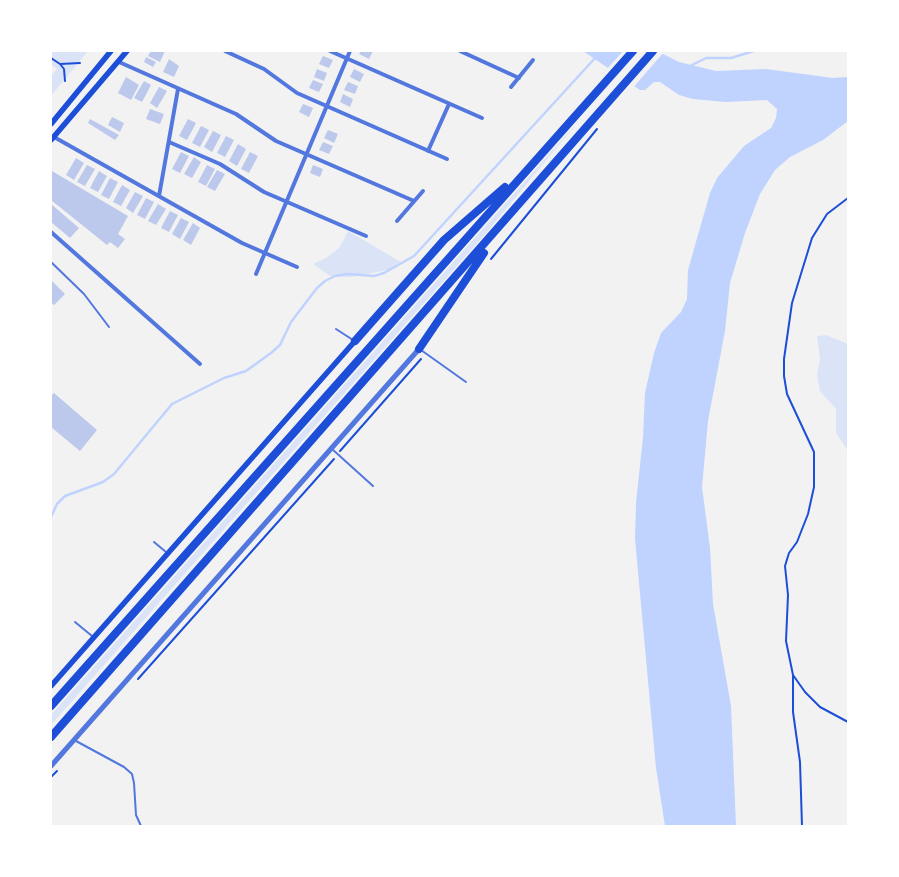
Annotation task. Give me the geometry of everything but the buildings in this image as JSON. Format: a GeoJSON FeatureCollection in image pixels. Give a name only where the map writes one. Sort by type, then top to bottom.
{"type":"FeatureCollection","features":[{"type":"Feature","properties":{"kind":"highway"},"geometry":{"type":"LineString","coordinates":[[51,706],[633,51]]}},
{"type":"Feature","properties":{"kind":"highway"},"geometry":{"type":"LineString","coordinates":[[51,737],[653,51]]}},
{"type":"Feature","properties":{"kind":"highway"},"geometry":{"type":"LineString","coordinates":[[355,341],[444,240],[535,160]]}},
{"type":"Feature","properties":{"kind":"highway"},"geometry":{"type":"LineString","coordinates":[[422,351],[502,225]]}},
{"type":"Feature","properties":{"kind":"main road"},"geometry":{"type":"LineString","coordinates":[[51,124],[111,51]]}},
{"type":"Feature","properties":{"kind":"main road"},"geometry":{"type":"LineString","coordinates":[[52,139],[127,51]]}},
{"type":"Feature","properties":{"kind":"main road"},"geometry":{"type":"LineString","coordinates":[[51,686],[355,341]]}},
{"type":"Feature","properties":{"kind":"street"},"geometry":{"type":"LineString","coordinates":[[225,51],[264,69],[297,93],[447,159]]}},
{"type":"Feature","properties":{"kind":"street"},"geometry":{"type":"LineString","coordinates":[[330,51],[482,118]]}},
{"type":"Feature","properties":{"kind":"street"},"geometry":{"type":"LineString","coordinates":[[256,274],[350,51]]}},
{"type":"Feature","properties":{"kind":"street"},"geometry":{"type":"LineString","coordinates":[[460,51],[519,78]]}},
{"type":"Feature","properties":{"kind":"street"},"geometry":{"type":"LineString","coordinates":[[511,87],[533,60]]}},
{"type":"Feature","properties":{"kind":"street"},"geometry":{"type":"LineString","coordinates":[[119,62],[236,114],[272,139],[414,201]]}},
{"type":"Feature","properties":{"kind":"street"},"geometry":{"type":"LineString","coordinates":[[159,196],[178,88]]}},
{"type":"Feature","properties":{"kind":"street"},"geometry":{"type":"LineString","coordinates":[[428,151],[449,104]]}},
{"type":"Feature","properties":{"kind":"street"},"geometry":{"type":"LineString","coordinates":[[52,139],[264,254],[297,267]]}},
{"type":"Feature","properties":{"kind":"street"},"geometry":{"type":"LineString","coordinates":[[169,142],[220,164],[256,187],[286,202],[366,236]]}},
{"type":"Feature","properties":{"kind":"street"},"geometry":{"type":"LineString","coordinates":[[397,221],[423,191]]}},
{"type":"Feature","properties":{"kind":"street"},"geometry":{"type":"LineString","coordinates":[[51,232],[200,364]]}},
{"type":"Feature","properties":{"kind":"street"},"geometry":{"type":"LineString","coordinates":[[51,766],[332,449],[422,351]]}},
{"type":"Feature","properties":{"kind":"lane"},"geometry":{"type":"LineString","coordinates":[[51,262],[84,294],[109,327]]}},
{"type":"Feature","properties":{"kind":"lane"},"geometry":{"type":"LineString","coordinates":[[336,329],[355,341]]}},
{"type":"Feature","properties":{"kind":"lane"},"geometry":{"type":"LineString","coordinates":[[422,351],[466,382]]}},
{"type":"Feature","properties":{"kind":"lane"},"geometry":{"type":"LineString","coordinates":[[332,449],[373,486]]}},
{"type":"Feature","properties":{"kind":"lane"},"geometry":{"type":"LineString","coordinates":[[154,542],[168,553]]}},
{"type":"Feature","properties":{"kind":"lane"},"geometry":{"type":"LineString","coordinates":[[75,622],[94,637]]}},
{"type":"Feature","properties":{"kind":"lane"},"geometry":{"type":"LineString","coordinates":[[74,740],[128,770],[134,779],[136,815],[141,826]]}},
{"type":"Feature","properties":{"kind":"path"},"geometry":{"type":"LineString","coordinates":[[51,58],[64,69],[65,81]]}},
{"type":"Feature","properties":{"kind":"path"},"geometry":{"type":"LineString","coordinates":[[60,64],[80,62]]}},
{"type":"Feature","properties":{"kind":"path"},"geometry":{"type":"LineString","coordinates":[[486,264],[563,172],[599,125]]}},
{"type":"Feature","properties":{"kind":"path"},"geometry":{"type":"LineString","coordinates":[[802,826],[800,762],[793,712],[793,675],[786,641],[788,595],[785,566],[789,553],[798,542],[808,514],[814,487],[814,452],[787,394],[784,359],[792,303],[812,238],[827,214],[848,198]]}},
{"type":"Feature","properties":{"kind":"path"},"geometry":{"type":"LineString","coordinates":[[136,682],[337,455],[422,351]]}},
{"type":"Feature","properties":{"kind":"path"},"geometry":{"type":"LineString","coordinates":[[793,675],[812,700],[828,712],[848,722]]}},
{"type":"Feature","properties":{"kind":"path"},"geometry":{"type":"LineString","coordinates":[[51,777],[57,770]]}},
{"type":"Feature","properties":{"kind":"shaded area"},"geometry":{"type":"Polygon","coordinates":[[[51,51],[88,51],[51,96],[51,76],[57,69],[51,64],[51,51]]]}},
{"type":"Feature","properties":{"kind":"shaded area"},"geometry":{"type":"Polygon","coordinates":[[[582,117],[487,232],[51,725],[51,715],[582,117]]]}},
{"type":"Feature","properties":{"kind":"shaded area"},"geometry":{"type":"Polygon","coordinates":[[[348,231],[401,262],[388,270],[351,277],[330,276],[313,264],[326,258],[339,248],[348,231]]]}},
{"type":"Feature","properties":{"kind":"shaded area"},"geometry":{"type":"Polygon","coordinates":[[[826,335],[848,344],[848,451],[836,433],[836,409],[820,391],[817,375],[820,359],[817,336],[826,335]]]}},
{"type":"Feature","properties":{"kind":"water"},"geometry":{"type":"Polygon","coordinates":[[[583,51],[657,51],[679,62],[716,71],[766,69],[833,78],[848,77],[848,121],[823,140],[790,157],[775,170],[760,194],[745,233],[730,283],[725,331],[708,421],[702,487],[710,548],[713,604],[731,706],[736,826],[665,826],[656,768],[635,539],[636,503],[643,437],[645,393],[654,353],[661,333],[681,312],[687,299],[688,270],[710,193],[717,178],[744,146],[771,128],[776,118],[777,109],[767,100],[725,102],[693,99],[679,95],[660,82],[654,82],[645,90],[640,90],[583,51]]]}},
{"type":"Feature","properties":{"kind":"pier"},"geometry":{"type":"Polygon","coordinates":[[[623,51],[664,52],[632,89],[606,70],[623,51]]]}},
{"type":"Feature","properties":{"kind":"waterway"},"geometry":{"type":"LineString","coordinates":[[688,67],[706,58],[731,58],[754,51]]}},
{"type":"Feature","properties":{"kind":"waterway"},"geometry":{"type":"LineString","coordinates":[[51,517],[57,504],[65,496],[103,482],[114,474],[172,404],[224,378],[246,371],[271,353],[280,345],[291,322],[317,288],[325,281],[335,276],[348,274],[374,276],[384,273],[414,256],[596,57]]}}]}
